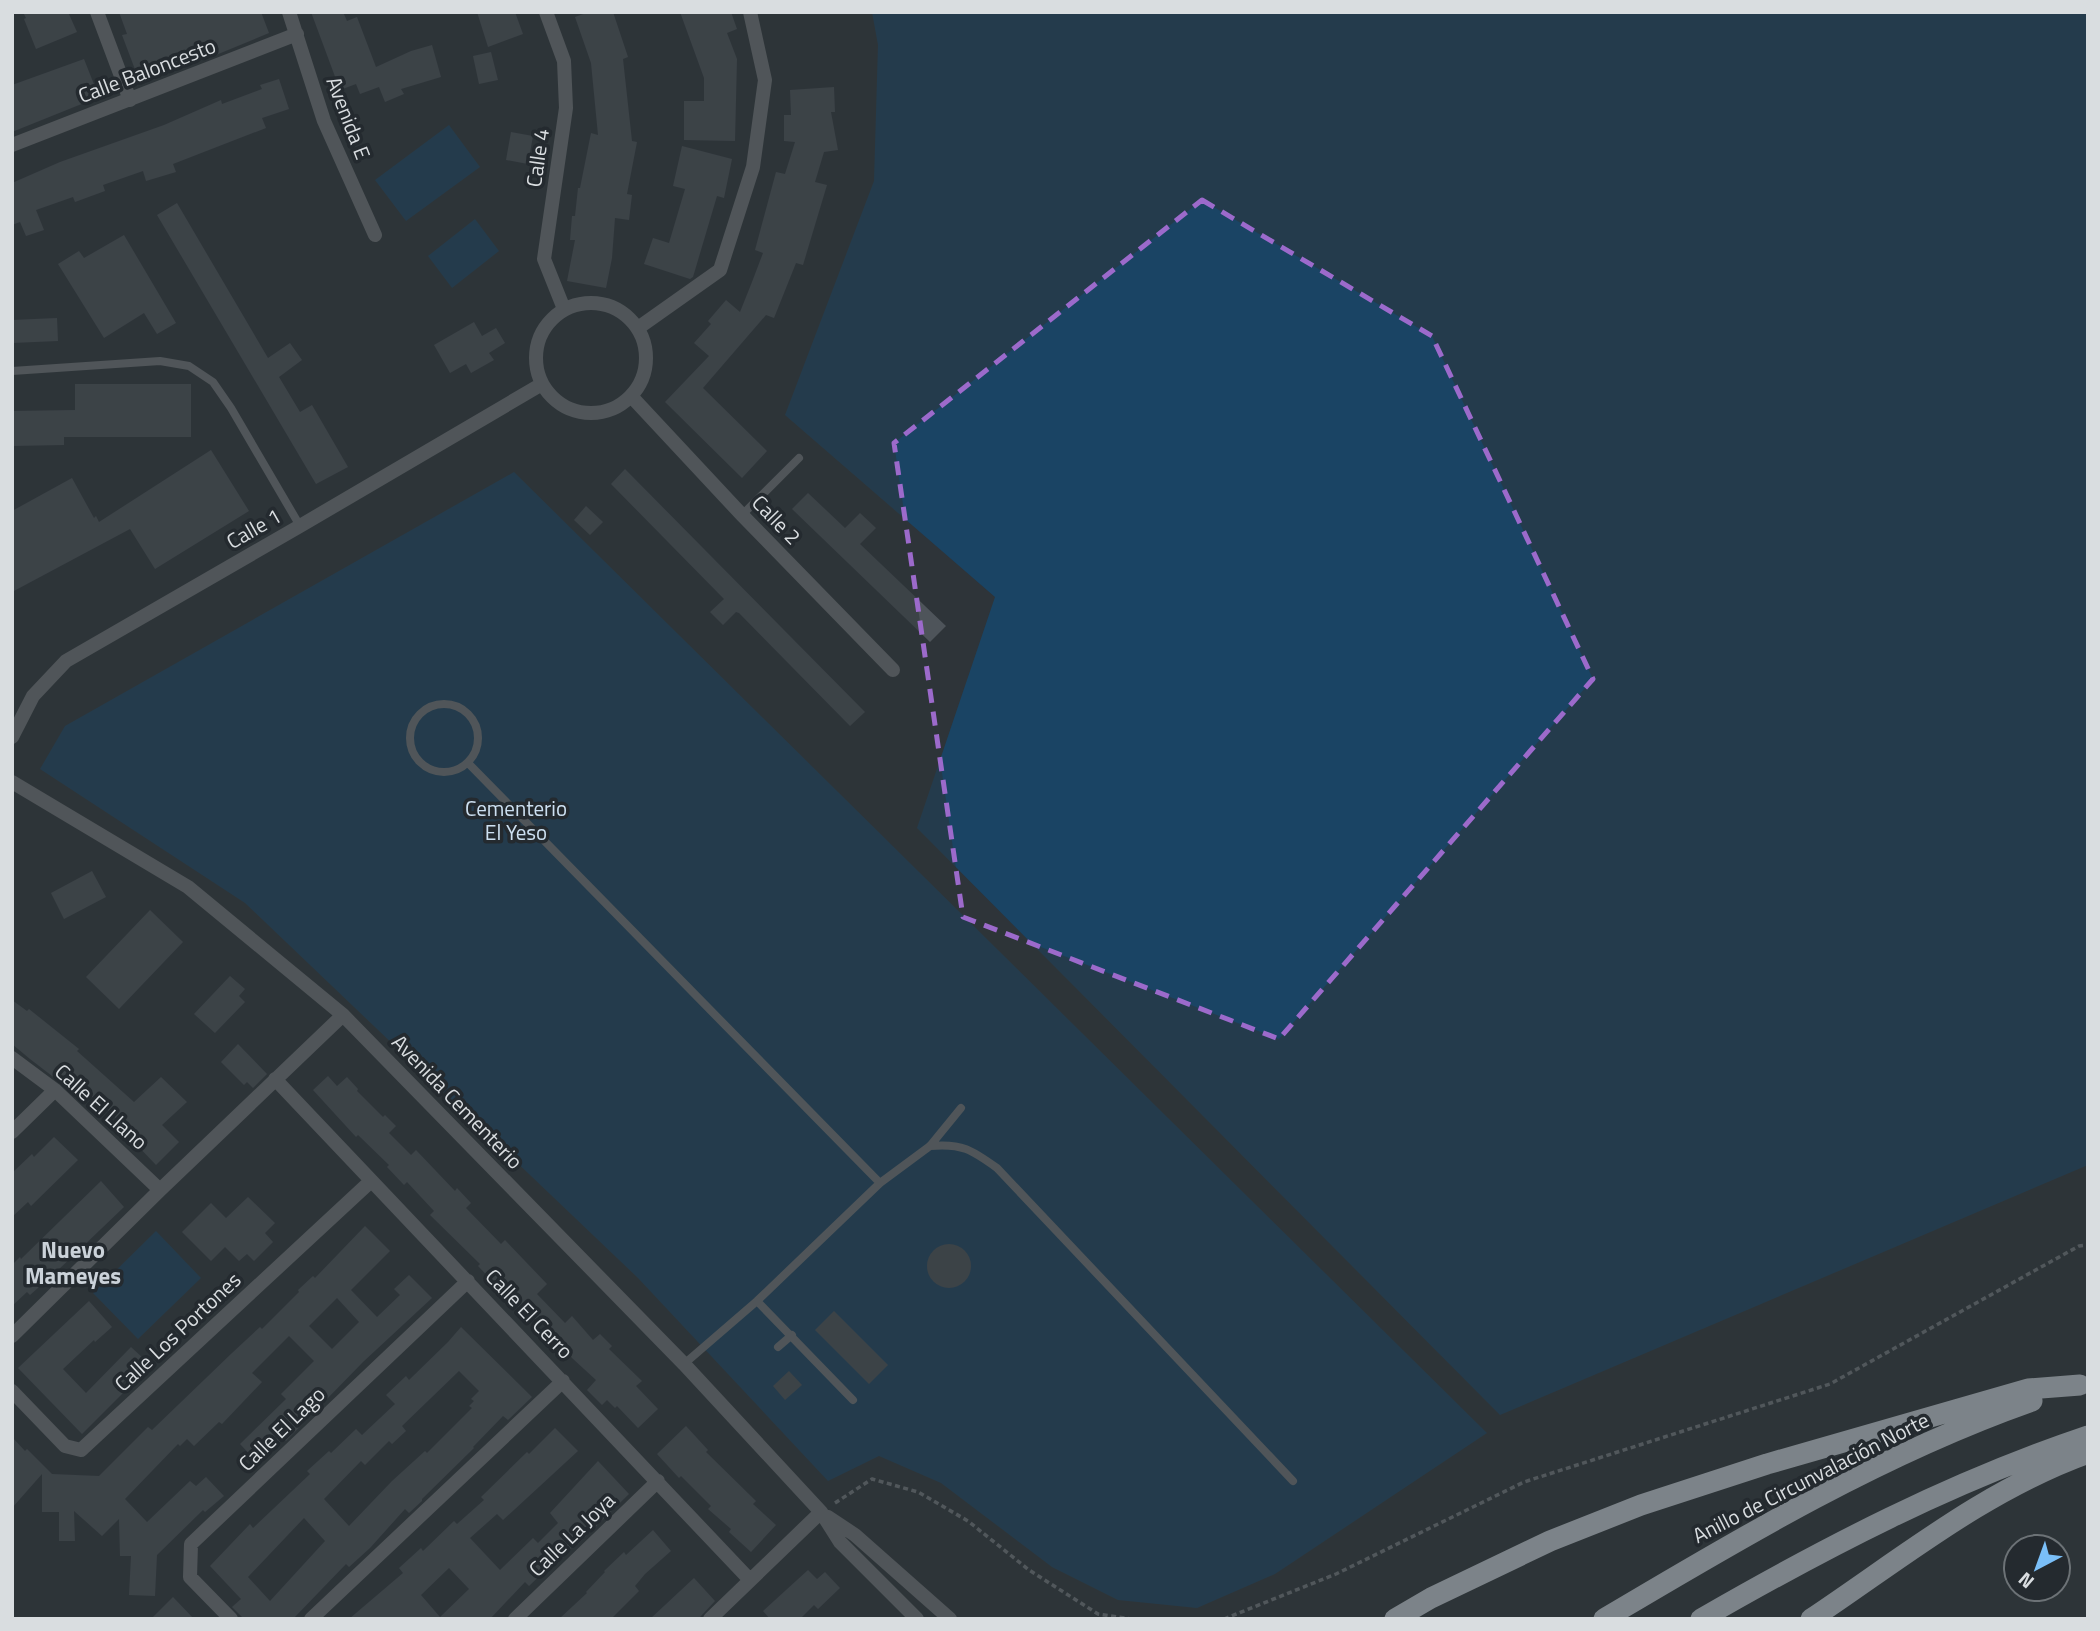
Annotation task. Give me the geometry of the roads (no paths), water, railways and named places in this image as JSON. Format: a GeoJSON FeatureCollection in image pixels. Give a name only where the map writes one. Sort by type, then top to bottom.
{"type":"FeatureCollection","features":[{"type":"Feature","properties":{"kind":"highway"},"geometry":{"type":"LineString","coordinates":[[1395,1619],[1550,1541],[1641,1505],[1767,1464],[2028,1389],[2084,1384]]}},
{"type":"Feature","properties":{"kind":"highway","name":"Anillo de Circunvalación Norte"},"geometry":{"type":"LineString","coordinates":[[1604,1619],[1697,1564],[1865,1473],[2019,1405],[2084,1384]]}},
{"type":"Feature","properties":{"kind":"highway"},"geometry":{"type":"LineString","coordinates":[[1702,1619],[1828,1548],[1905,1509],[2006,1464],[2088,1436]]}},
{"type":"Feature","properties":{"kind":"highway"},"geometry":{"type":"LineString","coordinates":[[1811,1619],[1994,1496],[2051,1466],[2088,1453]]}},
{"type":"Feature","properties":{"kind":"street"},"geometry":{"type":"LineString","coordinates":[[97,12],[130,100]]}},
{"type":"Feature","properties":{"kind":"street","name":"Avenida E"},"geometry":{"type":"LineString","coordinates":[[289,12],[324,121],[375,235]]}},
{"type":"Feature","properties":{"kind":"street","name":"Calle 4"},"geometry":{"type":"LineString","coordinates":[[546,12],[564,61],[566,108],[544,259],[564,309]]}},
{"type":"Feature","properties":{"kind":"street"},"geometry":{"type":"LineString","coordinates":[[638,328],[720,270],[754,167],[765,80],[750,12]]}},
{"type":"Feature","properties":{"kind":"street","name":"Calle Baloncesto"},"geometry":{"type":"LineString","coordinates":[[12,145],[297,34]]}},
{"type":"Feature","properties":{"kind":"street"},"geometry":{"type":"LineString","coordinates":[[584,302],[604,304],[624,312],[638,328],[645,345],[647,363],[642,381],[631,396],[615,409],[594,414],[573,411],[555,400],[542,384],[535,356],[543,328],[564,309],[584,302]]}},
{"type":"Feature","properties":{"kind":"street","name":"Calle 1"},"geometry":{"type":"LineString","coordinates":[[12,737],[33,696],[66,661],[542,384]]}},
{"type":"Feature","properties":{"kind":"street","name":"Calle 2"},"geometry":{"type":"LineString","coordinates":[[631,396],[893,670]]}},
{"type":"Feature","properties":{"kind":"street","name":"Avenida Cementerio"},"geometry":{"type":"LineString","coordinates":[[12,782],[188,887],[343,1015],[684,1364],[821,1512],[840,1542],[917,1619]]}},
{"type":"Feature","properties":{"kind":"street"},"geometry":{"type":"LineString","coordinates":[[12,1336],[343,1015]]}},
{"type":"Feature","properties":{"kind":"street","name":"Calle El Llano"},"geometry":{"type":"LineString","coordinates":[[12,1058],[55,1090],[160,1190]]}},
{"type":"Feature","properties":{"kind":"street","name":"Calle El Cerro"},"geometry":{"type":"LineString","coordinates":[[275,1079],[750,1580]]}},
{"type":"Feature","properties":{"kind":"street"},"geometry":{"type":"LineString","coordinates":[[12,1132],[55,1090]]}},
{"type":"Feature","properties":{"kind":"street","name":"Calle Los Portones"},"geometry":{"type":"LineString","coordinates":[[12,1391],[65,1446],[81,1450],[371,1181]]}},
{"type":"Feature","properties":{"kind":"street","name":"Calle El Lago"},"geometry":{"type":"LineString","coordinates":[[231,1619],[190,1577],[191,1544],[468,1281]]}},
{"type":"Feature","properties":{"kind":"street"},"geometry":{"type":"LineString","coordinates":[[311,1619],[563,1381]]}},
{"type":"Feature","properties":{"kind":"street","name":"Calle La Joya"},"geometry":{"type":"LineString","coordinates":[[515,1619],[658,1481]]}},
{"type":"Feature","properties":{"kind":"street"},"geometry":{"type":"LineString","coordinates":[[710,1619],[821,1512]]}},
{"type":"Feature","properties":{"kind":"street","name":"Avenida Cementerio"},"geometry":{"type":"LineString","coordinates":[[821,1512],[855,1535],[950,1619]]}},
{"type":"Feature","properties":{"kind":"lane"},"geometry":{"type":"LineString","coordinates":[[12,371],[160,360],[189,366],[213,382],[300,526]]}},
{"type":"Feature","properties":{"kind":"lane"},"geometry":{"type":"LineString","coordinates":[[742,515],[799,458]]}},
{"type":"Feature","properties":{"kind":"lane"},"geometry":{"type":"LineString","coordinates":[[438,705],[459,708],[468,714],[474,723],[478,744],[468,763],[447,772],[435,771],[416,758],[410,736],[419,715],[438,705]]}},
{"type":"Feature","properties":{"kind":"lane"},"geometry":{"type":"LineString","coordinates":[[468,763],[880,1183]]}},
{"type":"Feature","properties":{"kind":"lane"},"geometry":{"type":"LineString","coordinates":[[684,1364],[757,1301],[880,1183],[930,1146],[961,1108]]}},
{"type":"Feature","properties":{"kind":"lane"},"geometry":{"type":"LineString","coordinates":[[930,1146],[949,1144],[974,1151],[997,1168],[1293,1481]]}},
{"type":"Feature","properties":{"kind":"lane"},"geometry":{"type":"LineString","coordinates":[[757,1301],[853,1400]]}},
{"type":"Feature","properties":{"kind":"lane"},"geometry":{"type":"LineString","coordinates":[[778,1347],[792,1335]]}},
{"type":"Feature","properties":{"kind":"district","name":"Nuevo Mameyes"},"geometry":{"type":"Point","coordinates":[73,1263]}},
{"type":"Feature","properties":{"kind":"park label","name":"Cementerio El Yeso"},"geometry":{"type":"Point","coordinates":[516,821]}}]}
